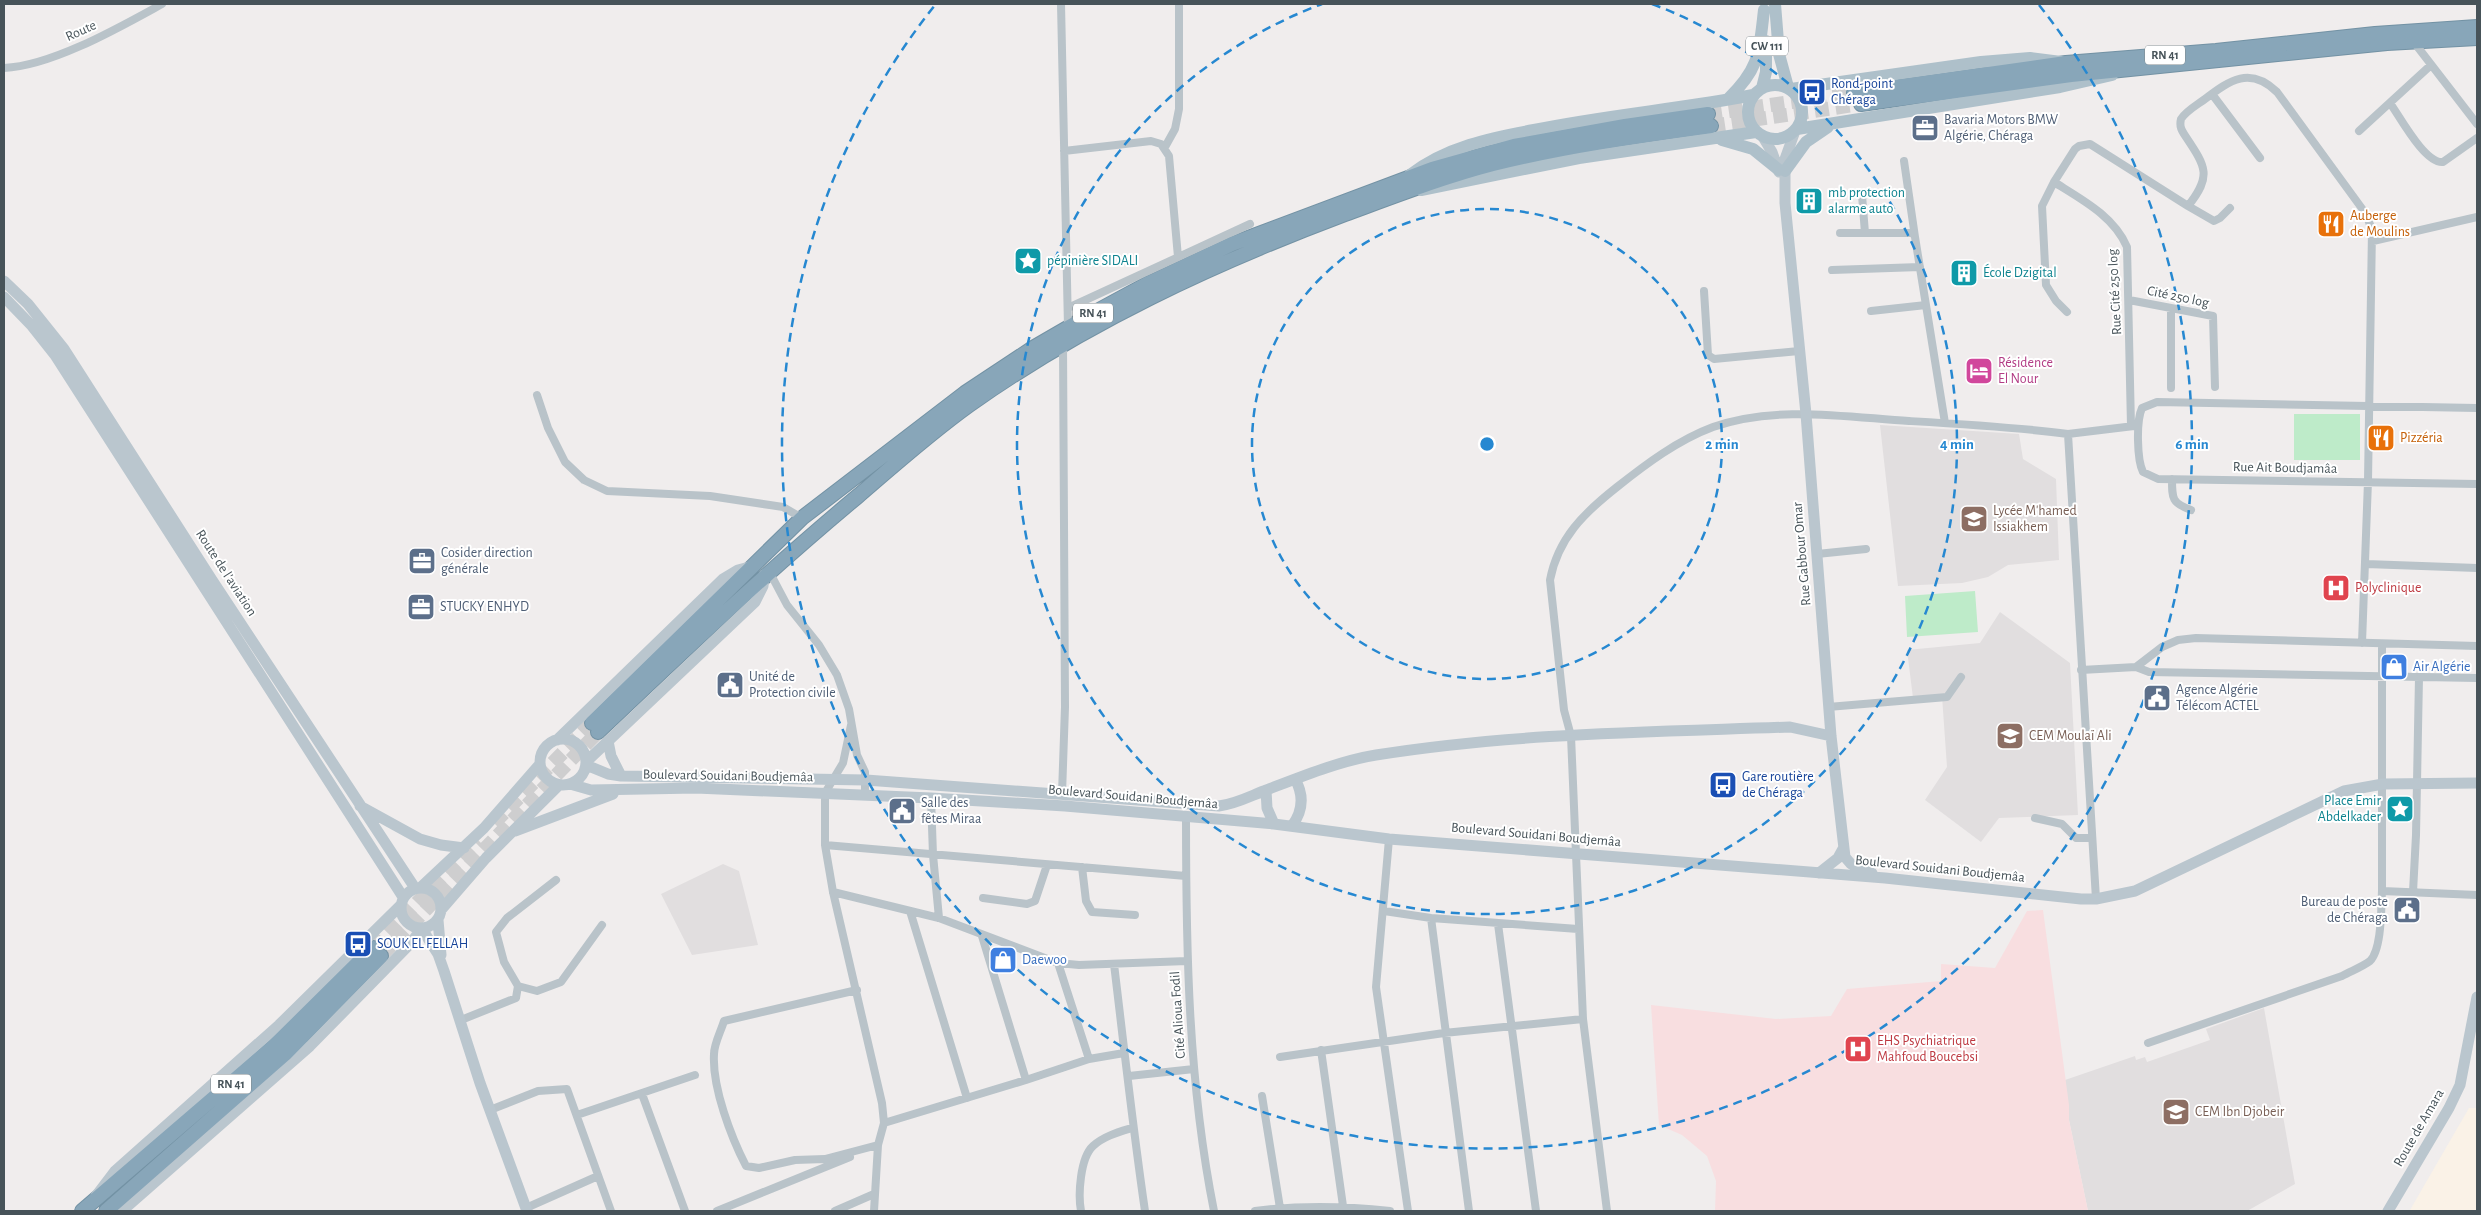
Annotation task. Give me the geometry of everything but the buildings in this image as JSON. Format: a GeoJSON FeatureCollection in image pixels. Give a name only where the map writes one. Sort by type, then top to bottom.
{"type":"FeatureCollection","features":[{"type":"Feature","properties":{"kind":"highway","name":"RN 41"},"geometry":{"type":"LineString","coordinates":[[2477,27],[2375,34],[2216,51],[2066,63],[1857,99],[2126,70],[2413,42],[2477,38]]}},
{"type":"Feature","properties":{"kind":"highway","name":"RN 41"},"geometry":{"type":"LineString","coordinates":[[762,571],[802,518],[965,393],[1068,328],[1149,283],[1232,244],[1407,184],[1519,158],[1629,138],[1712,126]]}},
{"type":"Feature","properties":{"kind":"highway","name":"RN 41"},"geometry":{"type":"LineString","coordinates":[[599,732],[762,571],[939,427],[1000,384],[1063,344],[1154,294],[1230,259],[1407,184]]}},
{"type":"Feature","properties":{"kind":"highway","name":"RN 41"},"geometry":{"type":"LineString","coordinates":[[87,1208],[274,1046],[377,952],[285,1054],[106,1211]]}},
{"type":"Feature","properties":{"kind":"main road","name":"CW 111"},"geometry":{"type":"LineString","coordinates":[[1767,6],[1789,88]]}},
{"type":"Feature","properties":{"kind":"main road","name":"CW 111"},"geometry":{"type":"LineString","coordinates":[[1758,92],[1767,56],[1767,6]]}},
{"type":"Feature","properties":{"kind":"main road"},"geometry":{"type":"LineString","coordinates":[[1728,99],[1746,81],[1756,62],[1767,6]]}},
{"type":"Feature","properties":{"kind":"main road"},"geometry":{"type":"LineString","coordinates":[[1407,184],[1440,155],[1502,136],[1564,124],[1728,99],[1778,85],[1789,88],[2005,59],[2040,58],[2066,63]]}},
{"type":"Feature","properties":{"kind":"main road"},"geometry":{"type":"LineString","coordinates":[[1712,126],[1776,138],[1796,130],[1839,122],[2080,84],[2126,70]]}},
{"type":"Feature","properties":{"kind":"main road"},"geometry":{"type":"LineString","coordinates":[[1789,88],[1797,95],[1802,112],[1796,130]]}},
{"type":"Feature","properties":{"kind":"main road"},"geometry":{"type":"LineString","coordinates":[[1758,92],[1747,110],[1748,118],[1759,134]]}},
{"type":"Feature","properties":{"kind":"main road"},"geometry":{"type":"LineString","coordinates":[[1712,126],[1753,149],[1782,170],[1806,142],[1820,131],[1839,122]]}},
{"type":"Feature","properties":{"kind":"main road","name":"Rue Gabbour Omar"},"geometry":{"type":"LineString","coordinates":[[1796,130],[1787,149],[1782,170],[1806,414],[1830,736],[1843,848]]}},
{"type":"Feature","properties":{"kind":"main road","name":"Rue Gabbour Omar"},"geometry":{"type":"LineString","coordinates":[[1759,134],[1782,170]]}},
{"type":"Feature","properties":{"kind":"main road","name":"Route de l'aviation"},"geometry":{"type":"LineString","coordinates":[[4,281],[41,318],[64,349],[358,805],[418,888]]}},
{"type":"Feature","properties":{"kind":"main road"},"geometry":{"type":"LineString","coordinates":[[4,297],[32,326],[55,355],[402,902],[402,916],[407,924],[422,929],[438,954],[490,1110],[526,1210]]}},
{"type":"Feature","properties":{"kind":"main road"},"geometry":{"type":"LineString","coordinates":[[564,785],[548,780],[540,764],[540,758],[546,746],[557,740],[723,579],[738,570],[762,571]]}},
{"type":"Feature","properties":{"kind":"main road","name":"Boulevard Souidani Boudjemâa"},"geometry":{"type":"LineString","coordinates":[[586,763],[621,776],[866,780],[1219,806],[1239,802],[1295,779],[1376,755],[1542,736],[1790,727],[1830,736]]}},
{"type":"Feature","properties":{"kind":"main road"},"geometry":{"type":"LineString","coordinates":[[122,1211],[310,1046],[412,942],[422,929],[428,927],[509,833],[564,785],[579,779],[599,732]]}},
{"type":"Feature","properties":{"kind":"main road"},"geometry":{"type":"LineString","coordinates":[[599,732],[621,776]]}},
{"type":"Feature","properties":{"kind":"main road"},"geometry":{"type":"LineString","coordinates":[[557,740],[569,740],[579,745],[586,763]]}},
{"type":"Feature","properties":{"kind":"main road"},"geometry":{"type":"LineString","coordinates":[[87,1208],[114,1171],[279,1025],[402,902],[464,848],[540,764]]}},
{"type":"Feature","properties":{"kind":"main road"},"geometry":{"type":"LineString","coordinates":[[1292,826],[1299,813],[1302,799],[1295,779]]}},
{"type":"Feature","properties":{"kind":"main road","name":"Boulevard Souidani Boudjemâa"},"geometry":{"type":"LineString","coordinates":[[564,785],[585,790],[696,788],[931,798],[1186,816],[1292,826],[1389,839],[1885,878],[2096,899],[2135,891],[2344,791],[2383,784],[2417,782],[2477,783]]}},
{"type":"Feature","properties":{"kind":"main road"},"geometry":{"type":"LineString","coordinates":[[509,833],[624,790]]}},
{"type":"Feature","properties":{"kind":"main road"},"geometry":{"type":"LineString","coordinates":[[1266,790],[1267,808],[1274,824]]}},
{"type":"Feature","properties":{"kind":"main road"},"geometry":{"type":"LineString","coordinates":[[358,805],[420,839],[464,848]]}},
{"type":"Feature","properties":{"kind":"main road"},"geometry":{"type":"LineString","coordinates":[[1819,873],[1838,858],[1843,848]]}},
{"type":"Feature","properties":{"kind":"main road"},"geometry":{"type":"LineString","coordinates":[[1843,848],[1845,856],[1851,864],[1885,878]]}},
{"type":"Feature","properties":{"kind":"main road"},"geometry":{"type":"LineString","coordinates":[[418,888],[434,893],[440,901],[439,915],[444,971]]}},
{"type":"Feature","properties":{"kind":"main road","name":"Route de Amara"},"geometry":{"type":"LineString","coordinates":[[2388,1211],[2460,1084],[2477,997]]}},
{"type":"Feature","properties":{"kind":"street","name":"Route"},"geometry":{"type":"LineString","coordinates":[[4,68],[58,55],[113,30],[162,4]]}},
{"type":"Feature","properties":{"kind":"street"},"geometry":{"type":"LineString","coordinates":[[1061,4],[1068,328]]}},
{"type":"Feature","properties":{"kind":"street"},"geometry":{"type":"LineString","coordinates":[[1165,147],[1175,129],[1179,109],[1179,4]]}},
{"type":"Feature","properties":{"kind":"street"},"geometry":{"type":"LineString","coordinates":[[2413,42],[2477,124]]}},
{"type":"Feature","properties":{"kind":"street"},"geometry":{"type":"LineString","coordinates":[[2359,131],[2431,65]]}},
{"type":"Feature","properties":{"kind":"street"},"geometry":{"type":"LineString","coordinates":[[2188,206],[2199,192],[2205,172],[2204,165],[2181,130],[2181,119],[2212,94],[2235,80],[2247,77],[2259,78],[2268,83],[2277,92],[2366,214],[2373,241],[2366,564],[2362,643]]}},
{"type":"Feature","properties":{"kind":"street"},"geometry":{"type":"LineString","coordinates":[[2212,94],[2260,158]]}},
{"type":"Feature","properties":{"kind":"street"},"geometry":{"type":"LineString","coordinates":[[2390,103],[2426,154],[2434,162],[2443,162],[2477,138]]}},
{"type":"Feature","properties":{"kind":"street"},"geometry":{"type":"LineString","coordinates":[[1064,151],[1151,141],[1165,147],[1169,156],[1178,257]]}},
{"type":"Feature","properties":{"kind":"street"},"geometry":{"type":"LineString","coordinates":[[2067,312],[2050,294],[2046,285],[2042,206],[2054,182],[2075,149],[2079,146],[2090,144],[2214,221],[2230,208]]}},
{"type":"Feature","properties":{"kind":"street"},"geometry":{"type":"LineString","coordinates":[[1904,161],[1945,423]]}},
{"type":"Feature","properties":{"kind":"street","name":"Rue Cité 250 log"},"geometry":{"type":"LineString","coordinates":[[2054,182],[2095,208],[2123,238],[2128,260],[2135,426]]}},
{"type":"Feature","properties":{"kind":"street"},"geometry":{"type":"LineString","coordinates":[[1862,195],[1865,233]]}},
{"type":"Feature","properties":{"kind":"street"},"geometry":{"type":"LineString","coordinates":[[2373,241],[2477,217]]}},
{"type":"Feature","properties":{"kind":"street"},"geometry":{"type":"LineString","coordinates":[[1068,308],[1250,224]]}},
{"type":"Feature","properties":{"kind":"street"},"geometry":{"type":"LineString","coordinates":[[1840,233],[1913,233],[1915,237]]}},
{"type":"Feature","properties":{"kind":"street"},"geometry":{"type":"LineString","coordinates":[[1832,270],[1920,267]]}},
{"type":"Feature","properties":{"kind":"street"},"geometry":{"type":"LineString","coordinates":[[1704,291],[1708,356],[1714,359],[1799,351]]}},
{"type":"Feature","properties":{"kind":"street","name":"Cité 250 log"},"geometry":{"type":"LineString","coordinates":[[2129,300],[2213,316],[2215,387]]}},
{"type":"Feature","properties":{"kind":"street"},"geometry":{"type":"LineString","coordinates":[[1871,310],[1926,305]]}},
{"type":"Feature","properties":{"kind":"street"},"geometry":{"type":"LineString","coordinates":[[2171,308],[2171,388]]}},
{"type":"Feature","properties":{"kind":"street"},"geometry":{"type":"LineString","coordinates":[[1062,794],[1065,707],[1063,344]]}},
{"type":"Feature","properties":{"kind":"street"},"geometry":{"type":"LineString","coordinates":[[537,395],[548,428],[565,462],[584,480],[606,491],[710,496],[783,507],[802,518]]}},
{"type":"Feature","properties":{"kind":"street"},"geometry":{"type":"LineString","coordinates":[[1608,1211],[1583,1019],[1571,736],[1564,710],[1550,580],[1554,559],[1568,533],[1606,496],[1643,467],[1681,442],[1714,427],[1748,419],[1806,414],[1945,423],[2068,434],[2135,426],[2142,408],[2157,402],[2477,408]]}},
{"type":"Feature","properties":{"kind":"street","name":"Rue Ait Boudjamâa"},"geometry":{"type":"LineString","coordinates":[[2135,426],[2139,465],[2143,472],[2150,477],[2172,479],[2477,484]]}},
{"type":"Feature","properties":{"kind":"street"},"geometry":{"type":"LineString","coordinates":[[2068,434],[2074,503],[2081,670],[2096,899]]}},
{"type":"Feature","properties":{"kind":"street"},"geometry":{"type":"LineString","coordinates":[[2172,479],[2174,501],[2178,506],[2191,510]]}},
{"type":"Feature","properties":{"kind":"street"},"geometry":{"type":"LineString","coordinates":[[1817,554],[1866,549]]}},
{"type":"Feature","properties":{"kind":"street"},"geometry":{"type":"LineString","coordinates":[[2366,564],[2477,568]]}},
{"type":"Feature","properties":{"kind":"street"},"geometry":{"type":"LineString","coordinates":[[762,571],[786,605],[819,645],[837,675],[846,700],[866,780],[865,795]]}},
{"type":"Feature","properties":{"kind":"street"},"geometry":{"type":"LineString","coordinates":[[2136,667],[2162,647],[2178,640],[2196,638],[2477,646]]}},
{"type":"Feature","properties":{"kind":"street"},"geometry":{"type":"LineString","coordinates":[[2148,1043],[2342,976],[2371,960],[2376,948],[2382,891],[2382,644]]}},
{"type":"Feature","properties":{"kind":"street"},"geometry":{"type":"LineString","coordinates":[[2081,670],[2136,667],[2149,672],[2477,678]]}},
{"type":"Feature","properties":{"kind":"street"},"geometry":{"type":"LineString","coordinates":[[1828,707],[1947,697],[1961,677]]}},
{"type":"Feature","properties":{"kind":"street"},"geometry":{"type":"LineString","coordinates":[[2413,892],[2419,677]]}},
{"type":"Feature","properties":{"kind":"street"},"geometry":{"type":"LineString","coordinates":[[851,725],[846,756],[824,793],[825,845],[833,892],[879,1084],[884,1123],[878,1145],[874,1211]]}},
{"type":"Feature","properties":{"kind":"street"},"geometry":{"type":"LineString","coordinates":[[931,798],[933,855],[939,918]]}},
{"type":"Feature","properties":{"kind":"street","name":"Cité Alioua Fodil"},"geometry":{"type":"LineString","coordinates":[[1186,816],[1187,961],[1194,1069],[1204,1160],[1214,1211]]}},
{"type":"Feature","properties":{"kind":"street"},"geometry":{"type":"LineString","coordinates":[[2035,818],[2062,824],[2076,838],[2092,838]]}},
{"type":"Feature","properties":{"kind":"street"},"geometry":{"type":"LineString","coordinates":[[1389,839],[1376,987],[1408,1211]]}},
{"type":"Feature","properties":{"kind":"street"},"geometry":{"type":"LineString","coordinates":[[825,845],[1186,876]]}},
{"type":"Feature","properties":{"kind":"street"},"geometry":{"type":"LineString","coordinates":[[983,898],[1027,904],[1035,901],[1047,865]]}},
{"type":"Feature","properties":{"kind":"street"},"geometry":{"type":"LineString","coordinates":[[1082,868],[1086,901],[1092,912],[1135,915]]}},
{"type":"Feature","properties":{"kind":"street"},"geometry":{"type":"LineString","coordinates":[[461,1020],[516,998],[518,986],[504,962],[496,932],[507,918],[556,880]]}},
{"type":"Feature","properties":{"kind":"street"},"geometry":{"type":"LineString","coordinates":[[2382,891],[2477,895]]}},
{"type":"Feature","properties":{"kind":"street"},"geometry":{"type":"LineString","coordinates":[[833,892],[939,918],[982,936],[1058,963],[1079,965],[1187,961]]}},
{"type":"Feature","properties":{"kind":"street"},"geometry":{"type":"LineString","coordinates":[[910,911],[967,1098]]}},
{"type":"Feature","properties":{"kind":"street"},"geometry":{"type":"LineString","coordinates":[[1384,911],[1431,918],[1578,929]]}},
{"type":"Feature","properties":{"kind":"street"},"geometry":{"type":"LineString","coordinates":[[1431,918],[1444,1033],[1469,1211]]}},
{"type":"Feature","properties":{"kind":"street"},"geometry":{"type":"LineString","coordinates":[[1498,924],[1536,1211]]}},
{"type":"Feature","properties":{"kind":"street"},"geometry":{"type":"LineString","coordinates":[[518,986],[537,991],[560,982],[602,925]]}},
{"type":"Feature","properties":{"kind":"street"},"geometry":{"type":"LineString","coordinates":[[982,936],[1026,1080]]}},
{"type":"Feature","properties":{"kind":"street"},"geometry":{"type":"LineString","coordinates":[[1058,963],[1090,1059]]}},
{"type":"Feature","properties":{"kind":"street"},"geometry":{"type":"LineString","coordinates":[[1114,964],[1124,1053],[1129,1076],[1132,1128],[1145,1211]]}},
{"type":"Feature","properties":{"kind":"street"},"geometry":{"type":"LineString","coordinates":[[857,990],[724,1021],[714,1054],[719,1095],[735,1144],[746,1166],[759,1168],[795,1160],[826,1159],[878,1145]]}},
{"type":"Feature","properties":{"kind":"street"},"geometry":{"type":"LineString","coordinates":[[1280,1057],[1444,1033],[1583,1019]]}},
{"type":"Feature","properties":{"kind":"street"},"geometry":{"type":"LineString","coordinates":[[1321,1050],[1343,1206]]}},
{"type":"Feature","properties":{"kind":"street"},"geometry":{"type":"LineString","coordinates":[[884,1123],[1090,1059],[1124,1053]]}},
{"type":"Feature","properties":{"kind":"street"},"geometry":{"type":"LineString","coordinates":[[1129,1076],[1194,1069]]}},
{"type":"Feature","properties":{"kind":"street"},"geometry":{"type":"LineString","coordinates":[[577,1116],[695,1075]]}},
{"type":"Feature","properties":{"kind":"street"},"geometry":{"type":"LineString","coordinates":[[490,1110],[538,1091],[550,1091],[560,1087],[567,1089],[611,1211]]}},
{"type":"Feature","properties":{"kind":"street"},"geometry":{"type":"LineString","coordinates":[[642,1094],[685,1211]]}},
{"type":"Feature","properties":{"kind":"street"},"geometry":{"type":"LineString","coordinates":[[1262,1096],[1280,1208]]}},
{"type":"Feature","properties":{"kind":"street"},"geometry":{"type":"LineString","coordinates":[[1081,1211],[1079,1198],[1080,1177],[1091,1147],[1110,1135],[1132,1128]]}},
{"type":"Feature","properties":{"kind":"street"},"geometry":{"type":"LineString","coordinates":[[717,1211],[878,1145]]}},
{"type":"Feature","properties":{"kind":"street"},"geometry":{"type":"LineString","coordinates":[[526,1210],[598,1176]]}},
{"type":"Feature","properties":{"kind":"street"},"geometry":{"type":"LineString","coordinates":[[835,1211],[874,1194]]}},
{"type":"Feature","properties":{"kind":"street"},"geometry":{"type":"LineString","coordinates":[[1255,1211],[1280,1208],[1343,1206],[1390,1211]]}},
{"type":"Feature","properties":{"kind":"shaded area","name":"Lycée M'hamed Issiakhem"},"geometry":{"type":"Polygon","coordinates":[[[1880,425],[2019,434],[2023,459],[2056,479],[2059,560],[2008,565],[1988,577],[1962,583],[1898,586],[1880,425]]]}},
{"type":"Feature","properties":{"kind":"shaded area","name":"CEM Moulaï Ali"},"geometry":{"type":"Polygon","coordinates":[[[2000,612],[2070,663],[2078,815],[1999,818],[1981,842],[1925,800],[1947,767],[1942,696],[1913,698],[1907,650],[1980,643],[2000,612]]]}},
{"type":"Feature","properties":{"kind":"shaded area"},"geometry":{"type":"Polygon","coordinates":[[[723,864],[739,871],[758,945],[692,955],[661,894],[723,864]]]}},
{"type":"Feature","properties":{"kind":"shaded area","name":"EHS Psychiatrique Mahfoud Boucebsi"},"geometry":{"type":"Polygon","coordinates":[[[2043,910],[2069,1105],[2069,1120],[2088,1211],[1715,1211],[1716,1181],[1707,1156],[1682,1135],[1659,1125],[1651,1005],[1776,1019],[1831,1016],[1847,989],[1941,981],[1941,964],[1995,968],[2027,911],[2043,910]]]}},
{"type":"Feature","properties":{"kind":"shaded area","name":"CEM Ibn Djobeir"},"geometry":{"type":"Polygon","coordinates":[[[2264,1008],[2295,1184],[2247,1211],[2088,1211],[2069,1120],[2065,1080],[2135,1056],[2136,1060],[2145,1057],[2147,1062],[2210,1040],[2206,1029],[2264,1008]]]}},
{"type":"Feature","properties":{"kind":"shaded area"},"geometry":{"type":"Polygon","coordinates":[[[2469,1108],[2477,1108],[2477,1211],[2410,1210],[2469,1108]]]}},
{"type":"Feature","properties":{"kind":"green space"},"geometry":{"type":"Polygon","coordinates":[[[2294,414],[2360,414],[2360,460],[2294,460],[2294,414]]]}},
{"type":"Feature","properties":{"kind":"green space"},"geometry":{"type":"Polygon","coordinates":[[[1975,591],[1978,632],[1907,637],[1905,596],[1975,591]]]}},
{"type":"Feature","properties":{"kind":"tunnel"},"geometry":{"type":"LineString","coordinates":[[1708,114],[1854,93]]}},
{"type":"Feature","properties":{"kind":"tunnel"},"geometry":{"type":"LineString","coordinates":[[1711,126],[1861,104]]}},
{"type":"Feature","properties":{"kind":"tunnel"},"geometry":{"type":"LineString","coordinates":[[494,823],[592,723]]}},
{"type":"Feature","properties":{"kind":"tunnel"},"geometry":{"type":"LineString","coordinates":[[381,956],[598,732]]}},
{"type":"Feature","properties":{"kind":"tunnel"},"geometry":{"type":"LineString","coordinates":[[373,948],[478,840]]}},
{"type":"Feature","properties":{"kind":"place","name":"Rond-point Chéraga"},"geometry":{"type":"Point","coordinates":[1812,92]}},
{"type":"Feature","properties":{"kind":"place","name":"Bavaria Motors BMW Algérie, Chéraga"},"geometry":{"type":"Point","coordinates":[1925,128]}},
{"type":"Feature","properties":{"kind":"place","name":"mb protection alarme auto"},"geometry":{"type":"Point","coordinates":[1809,201]}},
{"type":"Feature","properties":{"kind":"place","name":"Auberge de Moulins"},"geometry":{"type":"Point","coordinates":[2331,224]}},
{"type":"Feature","properties":{"kind":"place","name":"pépinière SIDALI"},"geometry":{"type":"Point","coordinates":[1028,261]}},
{"type":"Feature","properties":{"kind":"place","name":"École Dzigital"},"geometry":{"type":"Point","coordinates":[1964,273]}},
{"type":"Feature","properties":{"kind":"place","name":"Résidence El Nour"},"geometry":{"type":"Point","coordinates":[1979,371]}},
{"type":"Feature","properties":{"kind":"place","name":"Pizzéria"},"geometry":{"type":"Point","coordinates":[2381,438]}},
{"type":"Feature","properties":{"kind":"place","name":"Lycée M'hamed Issiakhem"},"geometry":{"type":"Point","coordinates":[1974,519]}},
{"type":"Feature","properties":{"kind":"place","name":"Cosider direction générale"},"geometry":{"type":"Point","coordinates":[422,561]}},
{"type":"Feature","properties":{"kind":"place","name":"Polyclinique"},"geometry":{"type":"Point","coordinates":[2336,588]}},
{"type":"Feature","properties":{"kind":"place","name":"STUCKY ENHYD"},"geometry":{"type":"Point","coordinates":[421,607]}},
{"type":"Feature","properties":{"kind":"place","name":"Air Algérie"},"geometry":{"type":"Point","coordinates":[2394,667]}},
{"type":"Feature","properties":{"kind":"place","name":"Unité de Protection civile"},"geometry":{"type":"Point","coordinates":[730,685]}},
{"type":"Feature","properties":{"kind":"place","name":"Agence Algérie Télécom ACTEL"},"geometry":{"type":"Point","coordinates":[2157,698]}},
{"type":"Feature","properties":{"kind":"place","name":"CEM Moulaï Ali"},"geometry":{"type":"Point","coordinates":[2010,736]}},
{"type":"Feature","properties":{"kind":"place","name":"Gare routière de Chéraga"},"geometry":{"type":"Point","coordinates":[1723,785]}},
{"type":"Feature","properties":{"kind":"place","name":"Place Emir Abdelkader"},"geometry":{"type":"Point","coordinates":[2400,809]}},
{"type":"Feature","properties":{"kind":"place","name":"Salle des fêtes Miraa"},"geometry":{"type":"Point","coordinates":[902,811]}},
{"type":"Feature","properties":{"kind":"place","name":"Bureau de poste de Chéraga"},"geometry":{"type":"Point","coordinates":[2407,910]}},
{"type":"Feature","properties":{"kind":"place","name":"SOUK EL FELLAH"},"geometry":{"type":"Point","coordinates":[358,944]}},
{"type":"Feature","properties":{"kind":"place","name":"Daewoo"},"geometry":{"type":"Point","coordinates":[1003,960]}},
{"type":"Feature","properties":{"kind":"place","name":"EHS Psychiatrique Mahfoud Boucebsi"},"geometry":{"type":"Point","coordinates":[1858,1049]}},
{"type":"Feature","properties":{"kind":"place","name":"CEM Ibn Djobeir"},"geometry":{"type":"Point","coordinates":[2176,1112]}}]}
